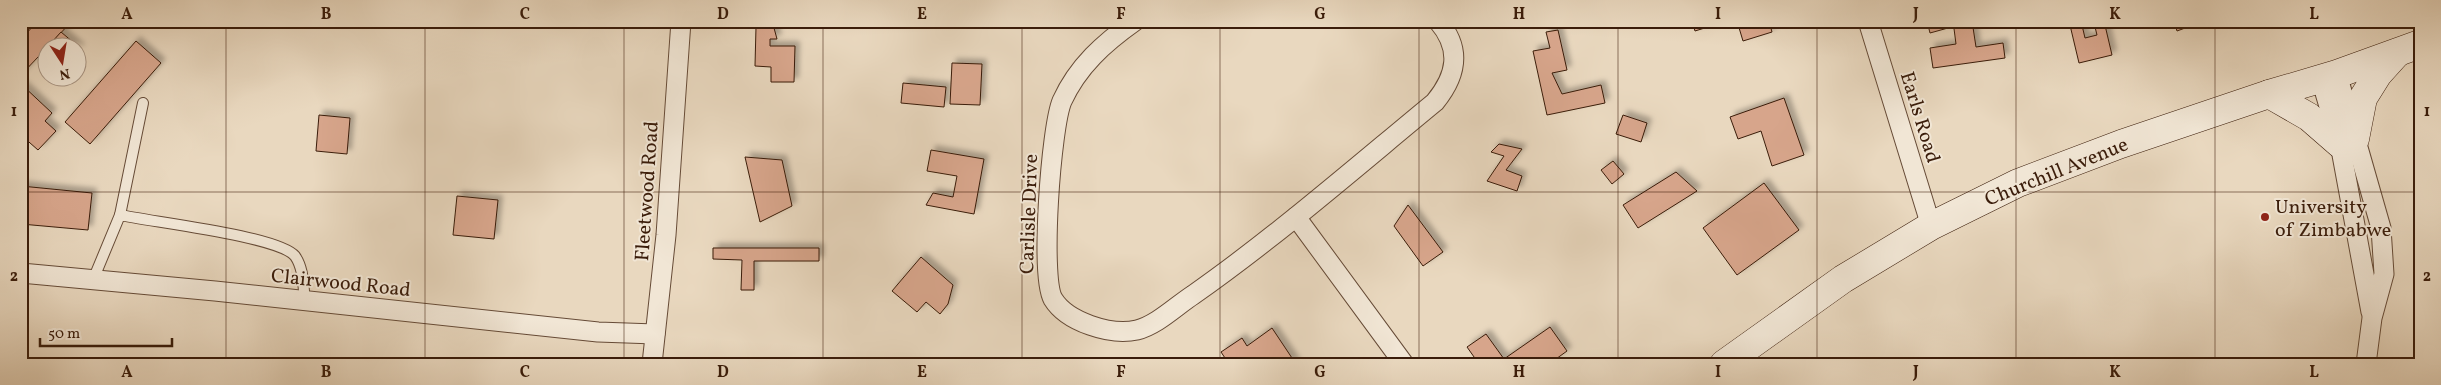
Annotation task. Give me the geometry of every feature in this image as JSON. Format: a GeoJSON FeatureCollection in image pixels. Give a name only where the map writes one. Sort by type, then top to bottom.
{"type":"FeatureCollection","features":[{"type":"Feature","properties":{"kind":"main road","name":"Churchill Avenue"},"geometry":{"type":"LineString","coordinates":[[1724,364],[1844,279],[1931,226],[2018,182],[2069,162],[2269,94],[2329,77],[2409,48]]}},
{"type":"Feature","properties":{"kind":"main road"},"geometry":{"type":"LineString","coordinates":[[2269,94],[2348,142],[2363,98],[2378,74],[2409,48]]}},
{"type":"Feature","properties":{"kind":"street","name":"Fleetwood Road"},"geometry":{"type":"LineString","coordinates":[[652,364],[666,236],[681,21]]}},
{"type":"Feature","properties":{"kind":"street","name":"Carlisle Drive"},"geometry":{"type":"LineString","coordinates":[[1135,21],[1107,41],[1083,66],[1061,104],[1052,142],[1046,271],[1052,298],[1060,309],[1080,321],[1122,332],[1139,330],[1152,323],[1207,285],[1296,217],[1435,102],[1447,88],[1454,73],[1452,44],[1446,30],[1438,21]]}},
{"type":"Feature","properties":{"kind":"street","name":"Earls Road"},"geometry":{"type":"LineString","coordinates":[[1868,21],[1931,226]]}},
{"type":"Feature","properties":{"kind":"street"},"geometry":{"type":"LineString","coordinates":[[2329,77],[2348,142],[2372,318],[2366,364]]}},
{"type":"Feature","properties":{"kind":"street"},"geometry":{"type":"LineString","coordinates":[[1296,217],[1404,364]]}},
{"type":"Feature","properties":{"kind":"street","name":"Clairwood Road"},"geometry":{"type":"LineString","coordinates":[[21,273],[598,332],[655,334]]}},
{"type":"Feature","properties":{"kind":"lane"},"geometry":{"type":"LineString","coordinates":[[93,280],[120,215],[143,103]]}},
{"type":"Feature","properties":{"kind":"lane"},"geometry":{"type":"LineString","coordinates":[[120,215],[231,233],[278,246],[294,254],[301,266],[305,301]]}},
{"type":"Feature","properties":{"kind":"building"},"geometry":{"type":"Polygon","coordinates":[[[38,21],[72,21],[56,38],[38,38],[38,57],[21,75],[21,39],[38,21]]]}},
{"type":"Feature","properties":{"kind":"building"},"geometry":{"type":"Polygon","coordinates":[[[1692,21],[1727,21],[1695,31],[1692,21]]]}},
{"type":"Feature","properties":{"kind":"building"},"geometry":{"type":"Polygon","coordinates":[[[1737,21],[1769,21],[1772,32],[1743,41],[1737,21]]]}},
{"type":"Feature","properties":{"kind":"building"},"geometry":{"type":"Polygon","coordinates":[[[1927,21],[1946,21],[1948,28],[1930,33],[1927,21]]]}},
{"type":"Feature","properties":{"kind":"building"},"geometry":{"type":"Polygon","coordinates":[[[1953,21],[1972,21],[1976,47],[2003,43],[2005,58],[1933,68],[1930,48],[1956,44],[1953,21]]]}},
{"type":"Feature","properties":{"kind":"building"},"geometry":{"type":"Polygon","coordinates":[[[2069,21],[2081,21],[2085,38],[2097,35],[2094,23],[2104,21],[2112,55],[2079,63],[2069,21]]]}},
{"type":"Feature","properties":{"kind":"building"},"geometry":{"type":"Polygon","coordinates":[[[2174,21],[2204,21],[2177,31],[2174,21]]]}},
{"type":"Feature","properties":{"kind":"building"},"geometry":{"type":"Polygon","coordinates":[[[756,27],[774,28],[777,39],[770,39],[770,46],[795,46],[794,82],[771,82],[771,67],[755,66],[756,27]]]}},
{"type":"Feature","properties":{"kind":"building"},"geometry":{"type":"Polygon","coordinates":[[[1558,30],[1567,70],[1552,73],[1562,94],[1601,85],[1605,103],[1547,115],[1533,51],[1550,48],[1546,32],[1558,30]]]}},
{"type":"Feature","properties":{"kind":"building"},"geometry":{"type":"Polygon","coordinates":[[[61,32],[68,38],[56,38],[61,32]]]}},
{"type":"Feature","properties":{"kind":"building"},"geometry":{"type":"Polygon","coordinates":[[[136,41],[161,63],[90,144],[65,122],[136,41]]]}},
{"type":"Feature","properties":{"kind":"building"},"geometry":{"type":"Polygon","coordinates":[[[952,63],[982,64],[980,105],[950,104],[952,63]]]}},
{"type":"Feature","properties":{"kind":"building"},"geometry":{"type":"Polygon","coordinates":[[[903,83],[946,87],[944,107],[901,103],[903,83]]]}},
{"type":"Feature","properties":{"kind":"building"},"geometry":{"type":"Polygon","coordinates":[[[21,84],[52,113],[45,121],[56,131],[38,150],[21,135],[21,84]]]}},
{"type":"Feature","properties":{"kind":"building"},"geometry":{"type":"Polygon","coordinates":[[[1784,98],[1804,155],[1772,166],[1761,131],[1738,139],[1730,117],[1784,98]]]}},
{"type":"Feature","properties":{"kind":"building"},"geometry":{"type":"Polygon","coordinates":[[[319,115],[350,118],[347,154],[316,151],[319,115]]]}},
{"type":"Feature","properties":{"kind":"building"},"geometry":{"type":"Polygon","coordinates":[[[1623,115],[1647,123],[1641,142],[1616,134],[1623,115]]]}},
{"type":"Feature","properties":{"kind":"building"},"geometry":{"type":"Polygon","coordinates":[[[1499,144],[1522,149],[1506,170],[1522,176],[1517,191],[1487,181],[1504,156],[1491,152],[1499,144]]]}},
{"type":"Feature","properties":{"kind":"building"},"geometry":{"type":"Polygon","coordinates":[[[931,150],[984,159],[974,214],[926,205],[933,193],[953,197],[957,176],[927,171],[931,150]]]}},
{"type":"Feature","properties":{"kind":"building"},"geometry":{"type":"Polygon","coordinates":[[[745,157],[782,160],[792,206],[760,222],[745,157]]]}},
{"type":"Feature","properties":{"kind":"building"},"geometry":{"type":"Polygon","coordinates":[[[1613,161],[1624,174],[1612,184],[1601,170],[1613,161]]]}},
{"type":"Feature","properties":{"kind":"building"},"geometry":{"type":"Polygon","coordinates":[[[1676,172],[1697,191],[1638,228],[1623,205],[1676,172]]]}},
{"type":"Feature","properties":{"kind":"building"},"geometry":{"type":"Polygon","coordinates":[[[1764,183],[1799,230],[1737,275],[1703,228],[1764,183]]]}},
{"type":"Feature","properties":{"kind":"building"},"geometry":{"type":"Polygon","coordinates":[[[21,186],[92,193],[88,230],[21,224],[21,186]]]}},
{"type":"Feature","properties":{"kind":"building"},"geometry":{"type":"Polygon","coordinates":[[[457,196],[498,200],[494,239],[453,235],[457,196]]]}},
{"type":"Feature","properties":{"kind":"building"},"geometry":{"type":"Polygon","coordinates":[[[1408,205],[1443,252],[1423,266],[1394,226],[1408,205]]]}},
{"type":"Feature","properties":{"kind":"building"},"geometry":{"type":"Polygon","coordinates":[[[713,248],[819,248],[819,261],[754,261],[754,290],[741,290],[742,260],[713,259],[713,248]]]}},
{"type":"Feature","properties":{"kind":"building"},"geometry":{"type":"Polygon","coordinates":[[[921,257],[953,285],[948,304],[940,314],[926,302],[917,312],[892,291],[921,257]]]}},
{"type":"Feature","properties":{"kind":"building"},"geometry":{"type":"Polygon","coordinates":[[[1550,327],[1567,351],[1549,364],[1479,364],[1467,347],[1486,334],[1504,359],[1550,327]]]}},
{"type":"Feature","properties":{"kind":"building"},"geometry":{"type":"Polygon","coordinates":[[[1272,328],[1296,364],[1229,364],[1221,352],[1242,338],[1247,346],[1272,328]]]}},
{"type":"Feature","properties":{"kind":"place","name":"University of Zimbabwe"},"geometry":{"type":"Point","coordinates":[2265,217]}}]}
